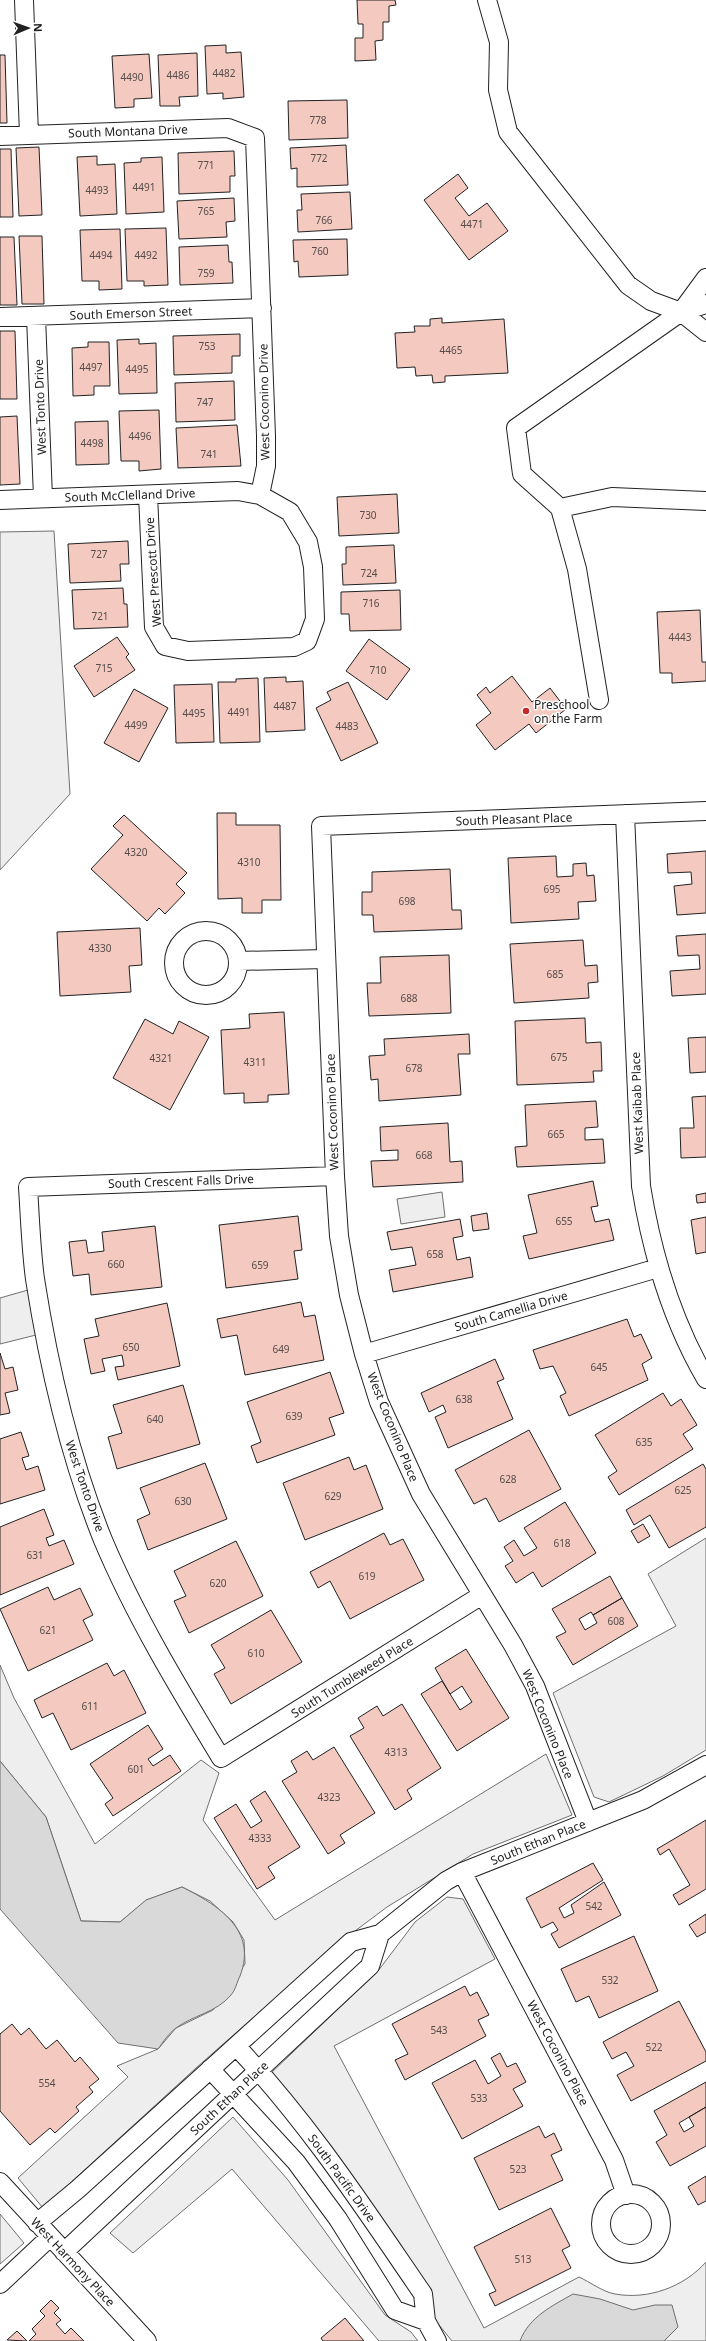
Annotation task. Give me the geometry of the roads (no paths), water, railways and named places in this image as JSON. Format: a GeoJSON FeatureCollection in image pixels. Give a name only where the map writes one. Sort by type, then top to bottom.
{"type":"FeatureCollection","features":[{"type":"Feature","properties":{"kind":"street"},"geometry":{"type":"LineString","coordinates":[[24,0],[29,135]]}},
{"type":"Feature","properties":{"kind":"street"},"geometry":{"type":"LineString","coordinates":[[487,0],[499,42],[498,90],[508,132],[628,285],[651,301],[681,312],[706,332]]}},
{"type":"Feature","properties":{"kind":"street","name":"South Montana Drive"},"geometry":{"type":"LineString","coordinates":[[0,136],[228,128],[255,138]]}},
{"type":"Feature","properties":{"kind":"street","name":"West Coconino Drive"},"geometry":{"type":"LineString","coordinates":[[255,138],[266,436],[266,466],[260,495]]}},
{"type":"Feature","properties":{"kind":"street"},"geometry":{"type":"LineString","coordinates":[[681,312],[706,278]]}},
{"type":"Feature","properties":{"kind":"street"},"geometry":{"type":"LineString","coordinates":[[599,700],[576,570],[560,508],[522,474],[516,428],[681,312],[706,304]]}},
{"type":"Feature","properties":{"kind":"street","name":"South Emerson Street"},"geometry":{"type":"LineString","coordinates":[[0,317],[262,308]]}},
{"type":"Feature","properties":{"kind":"street","name":"West Tonto Drive"},"geometry":{"type":"LineString","coordinates":[[36,316],[43,498]]}},
{"type":"Feature","properties":{"kind":"street","name":"South McClelland Drive"},"geometry":{"type":"LineString","coordinates":[[0,500],[238,491],[260,495]]}},
{"type":"Feature","properties":{"kind":"street","name":"West Prescott Drive"},"geometry":{"type":"LineString","coordinates":[[148,495],[154,627],[165,646],[188,651],[294,647],[306,641],[315,619],[313,567],[308,542],[290,512],[260,495]]}},
{"type":"Feature","properties":{"kind":"street"},"geometry":{"type":"LineString","coordinates":[[560,508],[612,498],[706,501]]}},
{"type":"Feature","properties":{"kind":"street","name":"South Pleasant Place"},"geometry":{"type":"LineString","coordinates":[[321,826],[706,811]]}},
{"type":"Feature","properties":{"kind":"street","name":"West Kaibab Place"},"geometry":{"type":"LineString","coordinates":[[625,814],[639,1165],[648,1227],[658,1268],[682,1332],[706,1379]]}},
{"type":"Feature","properties":{"kind":"street","name":"West Coconino Place"},"geometry":{"type":"LineString","coordinates":[[321,826],[335,1176],[339,1236],[349,1295],[364,1354],[379,1402],[417,1488],[513,1645],[535,1686],[588,1822]]}},
{"type":"Feature","properties":{"kind":"street"},"geometry":{"type":"LineString","coordinates":[[238,961],[326,959]]}},
{"type":"Feature","properties":{"kind":"street","name":"South Crescent Falls Drive"},"geometry":{"type":"LineString","coordinates":[[28,1187],[335,1176]]}},
{"type":"Feature","properties":{"kind":"street","name":"West Tonto Drive"},"geometry":{"type":"LineString","coordinates":[[28,1187],[35,1278],[50,1367],[73,1454],[103,1539],[141,1622],[221,1758]]}},
{"type":"Feature","properties":{"kind":"street","name":"South Camellia Drive"},"geometry":{"type":"LineString","coordinates":[[364,1354],[658,1268]]}},
{"type":"Feature","properties":{"kind":"street","name":"South Tumbleweed Place"},"geometry":{"type":"LineString","coordinates":[[221,1758],[482,1595]]}},
{"type":"Feature","properties":{"kind":"street","name":"South Ethan Place"},"geometry":{"type":"LineString","coordinates":[[37,2223],[210,2070],[351,1942],[380,1934],[446,1881],[462,1872],[643,1800],[706,1765]]}},
{"type":"Feature","properties":{"kind":"street","name":"West Coconino Place"},"geometry":{"type":"LineString","coordinates":[[462,1872],[614,2160],[626,2194]]}},
{"type":"Feature","properties":{"kind":"street","name":"South Ethan Place"},"geometry":{"type":"LineString","coordinates":[[64,2252],[370,1966],[380,1934]]}},
{"type":"Feature","properties":{"kind":"street","name":"South Pacific Drive"},"geometry":{"type":"LineString","coordinates":[[236,2046],[259,2070],[326,2152],[423,2294],[426,2321],[437,2341]]}},
{"type":"Feature","properties":{"kind":"street"},"geometry":{"type":"LineString","coordinates":[[210,2070],[234,2093],[296,2162],[338,2219],[395,2310],[426,2321]]}},
{"type":"Feature","properties":{"kind":"street","name":"West Harmony Place"},"geometry":{"type":"LineString","coordinates":[[0,2182],[147,2341]]}},
{"type":"Feature","properties":{"kind":"street"},"geometry":{"type":"LineString","coordinates":[[0,2284],[50,2237]]}},
{"type":"Feature","properties":{"kind":"place","name":"Preschool on the Farm"},"geometry":{"type":"Point","coordinates":[526,711]}}]}
